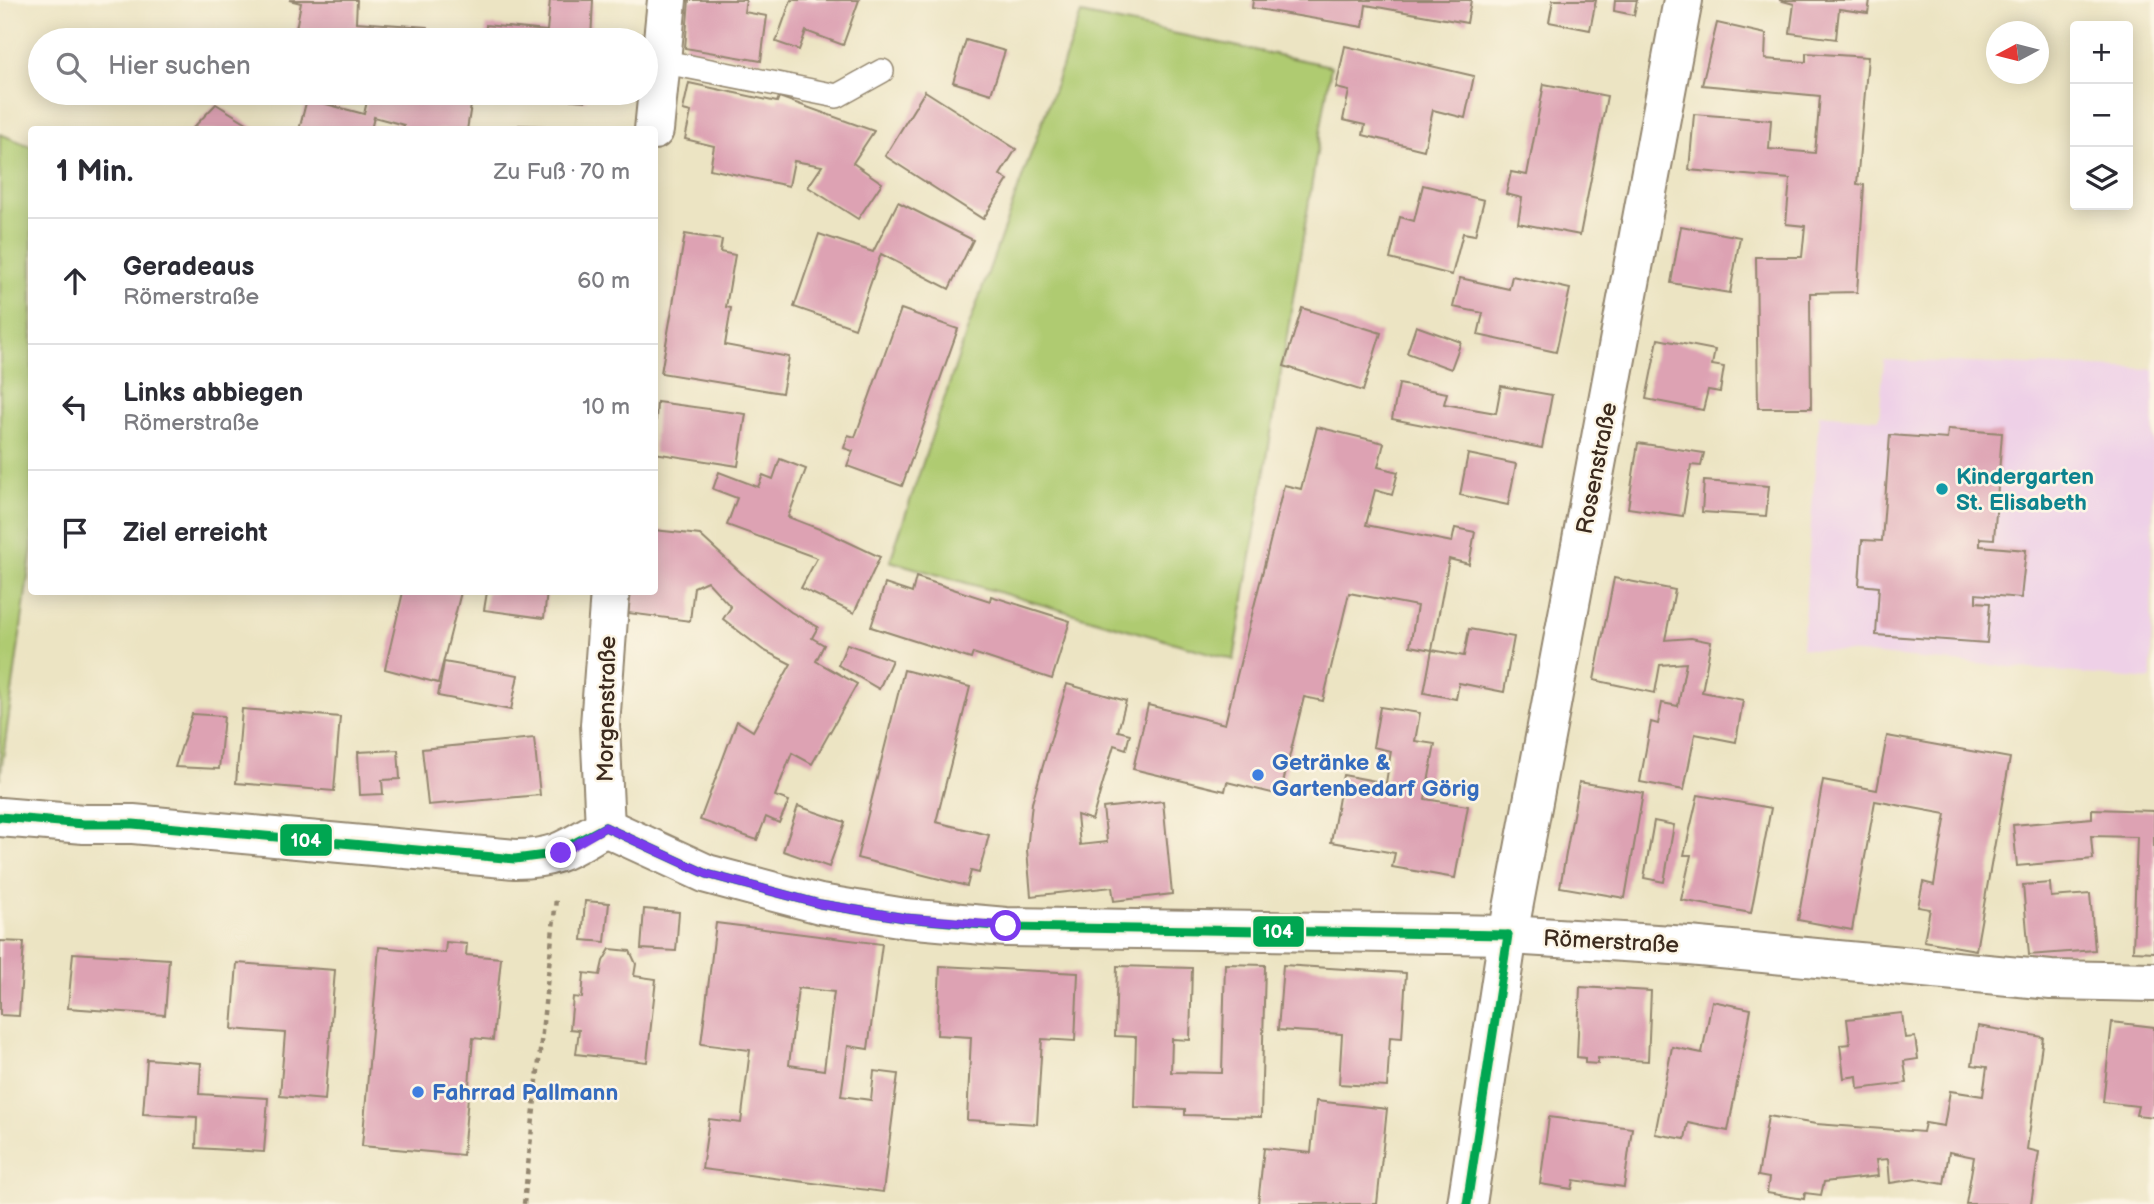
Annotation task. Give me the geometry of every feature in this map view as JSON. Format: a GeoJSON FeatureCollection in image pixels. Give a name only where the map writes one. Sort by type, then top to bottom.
{"type":"FeatureCollection","features":[{"type":"Feature","properties":{"kind":"street"},"geometry":{"type":"LineString","coordinates":[[658,84],[667,0]]}},
{"type":"Feature","properties":{"kind":"street","name":"Rosenstraße"},"geometry":{"type":"LineString","coordinates":[[1467,1204],[1508,935],[1683,0]]}},
{"type":"Feature","properties":{"kind":"street"},"geometry":{"type":"LineString","coordinates":[[654,126],[656,105]]}},
{"type":"Feature","properties":{"kind":"street","name":"Morgenstraße"},"geometry":{"type":"LineString","coordinates":[[605,827],[600,725],[610,595]]}},
{"type":"Feature","properties":{"kind":"street"},"geometry":{"type":"LineString","coordinates":[[0,817],[84,824],[133,824],[515,859],[541,859],[561,853],[605,827]]}},
{"type":"Feature","properties":{"kind":"street","name":"Römerstraße"},"geometry":{"type":"LineString","coordinates":[[605,827],[707,874],[820,904],[905,918],[1006,926],[1508,935],[1689,946],[2051,980],[2154,982]]}},
{"type":"Feature","properties":{"kind":"lane"},"geometry":{"type":"LineString","coordinates":[[660,61],[837,96],[882,71]]}},
{"type":"Feature","properties":{"kind":"path"},"geometry":{"type":"LineString","coordinates":[[524,1204],[561,853]]}},
{"type":"Feature","properties":{"kind":"shaded area"},"geometry":{"type":"Polygon","coordinates":[[[1884,360],[2154,369],[2151,680],[1802,648],[1819,414],[1879,419],[1884,360]]]}},
{"type":"Feature","properties":{"kind":"green space"},"geometry":{"type":"Polygon","coordinates":[[[1081,14],[1331,66],[1234,660],[890,561],[966,334],[1081,14]]]}},
{"type":"Feature","properties":{"kind":"green space"},"geometry":{"type":"Polygon","coordinates":[[[0,134],[28,145],[28,577],[0,780],[0,134]]]}},
{"type":"Feature","properties":{"kind":"building"},"geometry":{"type":"Polygon","coordinates":[[[289,0],[357,0],[356,22],[427,28],[296,28],[301,3],[289,0]]]}},
{"type":"Feature","properties":{"kind":"building"},"geometry":{"type":"Polygon","coordinates":[[[550,0],[593,0],[592,28],[547,28],[550,0]]]}},
{"type":"Feature","properties":{"kind":"building"},"geometry":{"type":"Polygon","coordinates":[[[689,0],[746,0],[744,12],[767,16],[761,61],[685,48],[689,0]]]}},
{"type":"Feature","properties":{"kind":"building"},"geometry":{"type":"Polygon","coordinates":[[[791,0],[859,0],[843,45],[806,31],[799,50],[776,42],[791,0]]]}},
{"type":"Feature","properties":{"kind":"building"},"geometry":{"type":"Polygon","coordinates":[[[1253,0],[1471,0],[1467,23],[1366,5],[1363,27],[1252,8],[1253,0]]]}},
{"type":"Feature","properties":{"kind":"building"},"geometry":{"type":"Polygon","coordinates":[[[1553,0],[1596,0],[1590,30],[1549,22],[1553,0]]]}},
{"type":"Feature","properties":{"kind":"building"},"geometry":{"type":"Polygon","coordinates":[[[1615,0],[1637,0],[1634,15],[1614,11],[1615,0]]]}},
{"type":"Feature","properties":{"kind":"building"},"geometry":{"type":"Polygon","coordinates":[[[1779,0],[1870,0],[1868,13],[1839,9],[1836,39],[1790,33],[1794,4],[1779,0]]]}},
{"type":"Feature","properties":{"kind":"building"},"geometry":{"type":"Polygon","coordinates":[[[1717,23],[1766,34],[1765,59],[1806,62],[1806,53],[1868,57],[1857,184],[1864,185],[1857,292],[1810,293],[1811,408],[1758,408],[1756,257],[1802,257],[1805,226],[1786,224],[1790,179],[1689,170],[1694,114],[1771,120],[1769,149],[1815,153],[1820,96],[1702,85],[1717,23]]]}},
{"type":"Feature","properties":{"kind":"building"},"geometry":{"type":"Polygon","coordinates":[[[486,25],[516,28],[486,28],[486,25]]]}},
{"type":"Feature","properties":{"kind":"building"},"geometry":{"type":"Polygon","coordinates":[[[966,40],[1005,51],[991,94],[953,82],[966,40]]]}},
{"type":"Feature","properties":{"kind":"building"},"geometry":{"type":"Polygon","coordinates":[[[1345,46],[1474,76],[1465,118],[1433,110],[1424,150],[1363,135],[1365,125],[1343,120],[1349,91],[1336,88],[1345,46]]]}},
{"type":"Feature","properties":{"kind":"building"},"geometry":{"type":"Polygon","coordinates":[[[689,83],[777,102],[779,97],[874,131],[853,163],[882,183],[858,219],[808,187],[822,166],[794,161],[789,186],[710,169],[714,146],[685,139],[691,112],[683,110],[689,83]]]}},
{"type":"Feature","properties":{"kind":"building"},"geometry":{"type":"Polygon","coordinates":[[[1544,84],[1607,96],[1580,235],[1518,223],[1522,198],[1506,194],[1511,172],[1527,175],[1544,84]]]}},
{"type":"Feature","properties":{"kind":"building"},"geometry":{"type":"Polygon","coordinates":[[[925,91],[1016,149],[1000,175],[1008,180],[983,219],[885,156],[925,91]]]}},
{"type":"Feature","properties":{"kind":"building"},"geometry":{"type":"Polygon","coordinates":[[[218,105],[252,126],[195,126],[218,105]]]}},
{"type":"Feature","properties":{"kind":"building"},"geometry":{"type":"Polygon","coordinates":[[[305,105],[330,105],[364,114],[366,105],[471,105],[468,126],[404,126],[374,117],[372,126],[300,126],[305,105]]]}},
{"type":"Feature","properties":{"kind":"building"},"geometry":{"type":"Polygon","coordinates":[[[1423,185],[1484,200],[1475,235],[1463,233],[1452,275],[1390,259],[1400,217],[1414,221],[1423,185]]]}},
{"type":"Feature","properties":{"kind":"building"},"geometry":{"type":"Polygon","coordinates":[[[898,202],[973,240],[949,289],[881,254],[855,328],[794,307],[819,234],[873,252],[898,202]]]}},
{"type":"Feature","properties":{"kind":"building"},"geometry":{"type":"Polygon","coordinates":[[[1681,226],[1740,237],[1730,293],[1671,283],[1681,226]]]}},
{"type":"Feature","properties":{"kind":"building"},"geometry":{"type":"Polygon","coordinates":[[[685,234],[722,240],[720,252],[735,255],[726,307],[731,308],[725,345],[789,357],[782,393],[661,373],[685,234]]]}},
{"type":"Feature","properties":{"kind":"building"},"geometry":{"type":"Polygon","coordinates":[[[1512,276],[1570,289],[1556,352],[1478,335],[1483,313],[1453,307],[1460,278],[1509,289],[1512,276]]]}},
{"type":"Feature","properties":{"kind":"building"},"geometry":{"type":"Polygon","coordinates":[[[1302,308],[1381,333],[1363,391],[1284,366],[1302,308]]]}},
{"type":"Feature","properties":{"kind":"building"},"geometry":{"type":"Polygon","coordinates":[[[901,309],[958,329],[902,486],[847,466],[853,451],[844,448],[848,435],[855,437],[901,309]]]}},
{"type":"Feature","properties":{"kind":"building"},"geometry":{"type":"Polygon","coordinates":[[[1416,326],[1461,342],[1451,369],[1407,353],[1416,326]]]}},
{"type":"Feature","properties":{"kind":"building"},"geometry":{"type":"Polygon","coordinates":[[[1658,339],[1715,350],[1712,365],[1724,367],[1720,392],[1708,390],[1703,410],[1646,399],[1658,339]]]}},
{"type":"Feature","properties":{"kind":"building"},"geometry":{"type":"Polygon","coordinates":[[[1399,384],[1447,393],[1444,404],[1496,413],[1501,386],[1552,395],[1542,448],[1392,419],[1399,384]]]}},
{"type":"Feature","properties":{"kind":"building"},"geometry":{"type":"Polygon","coordinates":[[[658,402],[746,414],[738,466],[658,454],[658,402]]]}},
{"type":"Feature","properties":{"kind":"building"},"geometry":{"type":"Polygon","coordinates":[[[1317,427],[1384,443],[1378,467],[1398,472],[1392,495],[1375,490],[1366,525],[1452,542],[1455,528],[1475,532],[1469,564],[1449,559],[1432,650],[1410,646],[1417,606],[1349,593],[1323,701],[1304,697],[1280,795],[1227,782],[1225,791],[1133,769],[1148,705],[1225,724],[1284,485],[1301,489],[1317,427]]]}},
{"type":"Feature","properties":{"kind":"building","name":"Kindergarten St. Elisabeth"},"geometry":{"type":"Polygon","coordinates":[[[1948,429],[2002,433],[1994,539],[1980,538],[1980,546],[2026,550],[2021,598],[1976,594],[1976,602],[1990,603],[1987,643],[1876,635],[1879,587],[1859,585],[1862,540],[1882,541],[1890,435],[1947,439],[1948,429]]]}},
{"type":"Feature","properties":{"kind":"building"},"geometry":{"type":"Polygon","coordinates":[[[1638,443],[1704,453],[1701,466],[1691,465],[1683,516],[1628,508],[1638,443]]]}},
{"type":"Feature","properties":{"kind":"building"},"geometry":{"type":"Polygon","coordinates":[[[1468,454],[1516,464],[1508,505],[1460,495],[1468,454]]]}},
{"type":"Feature","properties":{"kind":"building"},"geometry":{"type":"Polygon","coordinates":[[[780,459],[806,469],[788,517],[880,557],[854,613],[801,588],[817,558],[727,525],[737,498],[713,489],[719,472],[758,487],[763,475],[773,479],[780,459]]]}},
{"type":"Feature","properties":{"kind":"building"},"geometry":{"type":"Polygon","coordinates":[[[1704,481],[1769,486],[1766,516],[1702,512],[1704,481]]]}},
{"type":"Feature","properties":{"kind":"building"},"geometry":{"type":"Polygon","coordinates":[[[658,530],[700,535],[751,582],[791,612],[818,627],[812,638],[824,645],[816,661],[857,684],[812,764],[792,753],[775,796],[789,801],[779,823],[766,817],[757,840],[700,820],[737,721],[753,731],[791,664],[763,650],[723,619],[731,607],[707,581],[694,587],[690,621],[628,613],[631,595],[658,595],[658,530]]]}},
{"type":"Feature","properties":{"kind":"building"},"geometry":{"type":"Polygon","coordinates":[[[916,577],[990,601],[991,596],[1070,621],[1052,679],[973,653],[971,659],[871,627],[885,584],[912,593],[916,577]]]}},
{"type":"Feature","properties":{"kind":"building"},"geometry":{"type":"Polygon","coordinates":[[[1614,578],[1675,590],[1665,640],[1691,638],[1711,642],[1702,692],[1743,700],[1736,742],[1695,734],[1684,790],[1640,782],[1651,722],[1658,724],[1662,703],[1678,706],[1686,663],[1660,665],[1655,693],[1594,680],[1614,578]]]}},
{"type":"Feature","properties":{"kind":"building"},"geometry":{"type":"Polygon","coordinates":[[[402,595],[460,595],[438,683],[385,669],[402,595]]]}},
{"type":"Feature","properties":{"kind":"building"},"geometry":{"type":"Polygon","coordinates":[[[486,595],[547,595],[544,618],[484,610],[486,595]]]}},
{"type":"Feature","properties":{"kind":"building"},"geometry":{"type":"Polygon","coordinates":[[[1469,629],[1514,637],[1504,692],[1459,683],[1456,699],[1424,693],[1432,650],[1464,656],[1469,629]]]}},
{"type":"Feature","properties":{"kind":"building"},"geometry":{"type":"Polygon","coordinates":[[[847,644],[892,660],[879,689],[838,665],[847,644]]]}},
{"type":"Feature","properties":{"kind":"building"},"geometry":{"type":"Polygon","coordinates":[[[444,662],[518,675],[511,710],[438,696],[444,662]]]}},
{"type":"Feature","properties":{"kind":"building"},"geometry":{"type":"Polygon","coordinates":[[[904,670],[970,687],[936,822],[989,835],[979,873],[971,871],[967,886],[857,858],[904,670]]]}},
{"type":"Feature","properties":{"kind":"building"},"geometry":{"type":"Polygon","coordinates":[[[1067,684],[1126,701],[1118,731],[1130,734],[1126,749],[1114,745],[1092,820],[1077,815],[1080,845],[1107,842],[1103,808],[1163,801],[1172,894],[1114,901],[1112,887],[1031,896],[1027,850],[1032,803],[1067,684]]]}},
{"type":"Feature","properties":{"kind":"building"},"geometry":{"type":"Polygon","coordinates":[[[1380,707],[1420,713],[1415,741],[1435,744],[1425,799],[1468,806],[1455,878],[1392,867],[1395,853],[1331,842],[1343,775],[1386,783],[1391,751],[1373,747],[1380,707]]]}},
{"type":"Feature","properties":{"kind":"building"},"geometry":{"type":"Polygon","coordinates":[[[242,709],[340,717],[334,791],[236,783],[242,709]]]}},
{"type":"Feature","properties":{"kind":"building"},"geometry":{"type":"Polygon","coordinates":[[[192,714],[224,716],[219,769],[175,767],[192,714]]]}},
{"type":"Feature","properties":{"kind":"building"},"geometry":{"type":"Polygon","coordinates":[[[1887,736],[2010,758],[1976,950],[1924,941],[1930,909],[1918,907],[1923,882],[1934,885],[1946,814],[1875,801],[1852,930],[1798,920],[1823,780],[1877,790],[1887,736]]]}},
{"type":"Feature","properties":{"kind":"building"},"geometry":{"type":"Polygon","coordinates":[[[534,738],[540,795],[428,805],[422,749],[534,738]]]}},
{"type":"Feature","properties":{"kind":"building"},"geometry":{"type":"Polygon","coordinates":[[[398,750],[400,779],[382,780],[383,794],[360,795],[358,752],[398,750]]]}},
{"type":"Feature","properties":{"kind":"building"},"geometry":{"type":"Polygon","coordinates":[[[1579,782],[1643,793],[1625,898],[1560,887],[1579,782]]]}},
{"type":"Feature","properties":{"kind":"building"},"geometry":{"type":"Polygon","coordinates":[[[1698,795],[1771,808],[1751,913],[1681,900],[1691,855],[1684,855],[1698,795]]]}},
{"type":"Feature","properties":{"kind":"building"},"geometry":{"type":"Polygon","coordinates":[[[798,806],[845,822],[829,867],[783,851],[798,806]]]}},
{"type":"Feature","properties":{"kind":"building"},"geometry":{"type":"Polygon","coordinates":[[[2092,809],[2154,811],[2154,952],[2133,951],[2137,837],[2091,836],[2093,859],[2017,866],[2013,825],[2092,818],[2092,809]]]}},
{"type":"Feature","properties":{"kind":"building"},"geometry":{"type":"Polygon","coordinates":[[[1654,821],[1674,825],[1664,882],[1644,878],[1654,821]]]}},
{"type":"Feature","properties":{"kind":"building"},"geometry":{"type":"Polygon","coordinates":[[[2050,883],[2051,897],[2090,894],[2095,950],[2029,955],[2023,885],[2050,883]]]}},
{"type":"Feature","properties":{"kind":"building"},"geometry":{"type":"Polygon","coordinates":[[[585,901],[609,903],[605,942],[582,940],[585,901]]]}},
{"type":"Feature","properties":{"kind":"building"},"geometry":{"type":"Polygon","coordinates":[[[644,909],[679,912],[676,951],[641,949],[644,909]]]}},
{"type":"Feature","properties":{"kind":"building"},"geometry":{"type":"Polygon","coordinates":[[[716,923],[882,944],[868,1049],[848,1046],[841,1096],[871,1100],[874,1071],[898,1074],[883,1192],[702,1169],[709,1119],[741,1123],[750,1050],[701,1044],[716,923]],[[798,988],[789,1065],[824,1070],[834,992],[798,988]]]}},
{"type":"Feature","properties":{"kind":"building"},"geometry":{"type":"Polygon","coordinates":[[[0,941],[24,942],[19,1016],[0,1015],[0,941]]]}},
{"type":"Feature","properties":{"kind":"building"},"geometry":{"type":"Polygon","coordinates":[[[446,942],[467,944],[466,955],[501,958],[493,1040],[473,1038],[463,1155],[362,1146],[379,947],[445,953],[446,942]]]}},
{"type":"Feature","properties":{"kind":"building"},"geometry":{"type":"Polygon","coordinates":[[[610,949],[630,951],[636,964],[634,976],[656,979],[647,1062],[576,1054],[579,1030],[570,1029],[573,997],[582,998],[584,973],[600,975],[603,961],[610,949]]]}},
{"type":"Feature","properties":{"kind":"building"},"geometry":{"type":"Polygon","coordinates":[[[73,953],[169,959],[165,1015],[68,1008],[73,953]]]}},
{"type":"Feature","properties":{"kind":"building"},"geometry":{"type":"Polygon","coordinates":[[[237,963],[335,970],[325,1100],[280,1096],[285,1033],[232,1029],[237,963]]]}},
{"type":"Feature","properties":{"kind":"building"},"geometry":{"type":"Polygon","coordinates":[[[1225,964],[1265,965],[1261,1117],[1185,1115],[1185,1109],[1134,1107],[1136,1037],[1115,1036],[1117,966],[1192,968],[1190,1040],[1172,1039],[1171,1072],[1222,1073],[1225,964]]]}},
{"type":"Feature","properties":{"kind":"building"},"geometry":{"type":"Polygon","coordinates":[[[1283,965],[1406,973],[1402,1038],[1390,1037],[1387,1087],[1339,1084],[1342,1034],[1278,1030],[1283,965]]]}},
{"type":"Feature","properties":{"kind":"building"},"geometry":{"type":"Polygon","coordinates":[[[940,966],[1078,973],[1075,1041],[1042,1039],[1037,1124],[967,1120],[971,1037],[937,1035],[940,966]]]}},
{"type":"Feature","properties":{"kind":"building"},"geometry":{"type":"Polygon","coordinates":[[[1580,987],[1651,991],[1648,1061],[1598,1058],[1598,1064],[1585,1063],[1585,1058],[1577,1057],[1580,987]]]}},
{"type":"Feature","properties":{"kind":"building"},"geometry":{"type":"Polygon","coordinates":[[[1712,1001],[1751,1009],[1728,1131],[1688,1123],[1685,1139],[1655,1134],[1672,1047],[1702,1053],[1712,1001]]]}},
{"type":"Feature","properties":{"kind":"building"},"geometry":{"type":"Polygon","coordinates":[[[1902,1013],[1905,1038],[1915,1037],[1918,1059],[1904,1061],[1907,1083],[1858,1089],[1857,1076],[1844,1078],[1840,1045],[1850,1044],[1847,1019],[1902,1013]]]}},
{"type":"Feature","properties":{"kind":"building"},"geometry":{"type":"Polygon","coordinates":[[[2112,1022],[2154,1027],[2154,1117],[2136,1115],[2138,1106],[2103,1102],[2112,1022]]]}},
{"type":"Feature","properties":{"kind":"building"},"geometry":{"type":"Polygon","coordinates":[[[1978,1026],[2043,1037],[2027,1149],[2039,1152],[2031,1204],[1966,1204],[1974,1157],[1949,1152],[1944,1184],[1916,1179],[1890,1183],[1888,1159],[1876,1160],[1878,1176],[1824,1182],[1821,1195],[1805,1193],[1804,1199],[1767,1193],[1769,1178],[1758,1176],[1768,1116],[1816,1124],[1923,1132],[1925,1123],[1944,1126],[1950,1091],[1983,1096],[1987,1067],[1972,1065],[1978,1026]]]}},
{"type":"Feature","properties":{"kind":"building"},"geometry":{"type":"Polygon","coordinates":[[[147,1059],[201,1063],[199,1094],[268,1098],[264,1152],[196,1148],[197,1117],[143,1114],[147,1059]]]}},
{"type":"Feature","properties":{"kind":"building"},"geometry":{"type":"Polygon","coordinates":[[[1316,1101],[1387,1109],[1377,1204],[1258,1204],[1264,1148],[1311,1153],[1316,1101]]]}},
{"type":"Feature","properties":{"kind":"building"},"geometry":{"type":"Polygon","coordinates":[[[1549,1117],[1632,1128],[1624,1187],[1574,1180],[1572,1189],[1540,1184],[1549,1117]]]}},
{"type":"Feature","properties":{"kind":"transit line","name":"104"},"geometry":{"type":"LineString","coordinates":[[0,817],[84,824],[133,824],[515,859],[553,854],[605,827]]}},
{"type":"Feature","properties":{"kind":"transit line","name":"104"},"geometry":{"type":"LineString","coordinates":[[605,827],[707,874],[820,904],[905,918],[1006,927],[1508,935]]}},
{"type":"Feature","properties":{"kind":"transit line","name":"104"},"geometry":{"type":"LineString","coordinates":[[1467,1204],[1508,935]]}},
{"type":"Feature","properties":{"kind":"place","name":"Kindergarten St. Elisabeth"},"geometry":{"type":"Point","coordinates":[1942,489]}},
{"type":"Feature","properties":{"kind":"place","name":"Getränke & Gartenbedarf Görig"},"geometry":{"type":"Point","coordinates":[1258,775]}},
{"type":"Feature","properties":{"kind":"place","name":"Fahrrad Pallmann"},"geometry":{"type":"Point","coordinates":[418,1092]}},
{"type":"Feature","properties":{"kind":"route"},"geometry":{"type":"LineString","coordinates":[[561,853],[605,827],[707,874],[820,904],[905,918],[1006,926]]}}]}
